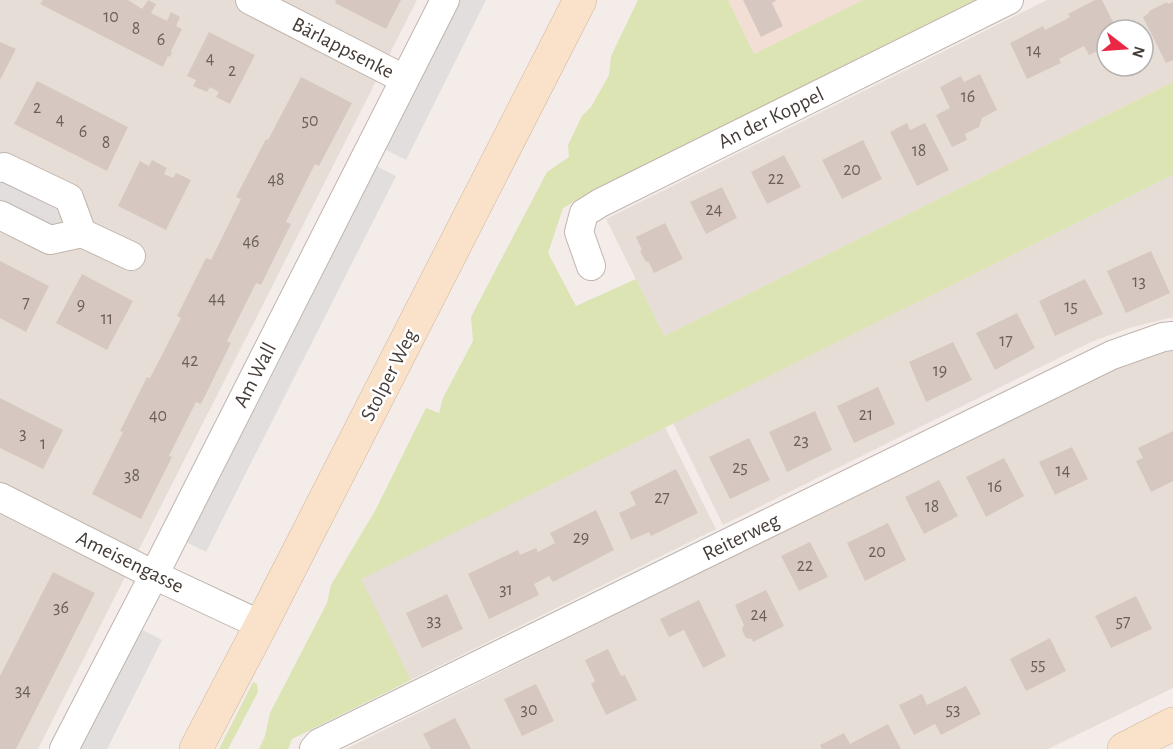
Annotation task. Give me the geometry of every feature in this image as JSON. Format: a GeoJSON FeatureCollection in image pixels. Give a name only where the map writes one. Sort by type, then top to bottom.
{"type":"FeatureCollection","features":[{"type":"Feature","properties":{"kind":"street","name":"Bärlappsenke"},"geometry":{"type":"LineString","coordinates":[[250,0],[404,79]]}},
{"type":"Feature","properties":{"kind":"street","name":"Am Wall"},"geometry":{"type":"LineString","coordinates":[[64,749],[445,0]]}},
{"type":"Feature","properties":{"kind":"street","name":"Stolper Weg"},"geometry":{"type":"LineString","coordinates":[[196,749],[580,0]]}},
{"type":"Feature","properties":{"kind":"street","name":"An der Koppel"},"geometry":{"type":"LineString","coordinates":[[591,266],[579,232],[584,213],[1010,0]]}},
{"type":"Feature","properties":{"kind":"street"},"geometry":{"type":"LineString","coordinates":[[0,168],[4,167],[69,198],[82,233]]}},
{"type":"Feature","properties":{"kind":"street"},"geometry":{"type":"LineString","coordinates":[[0,215],[50,240],[82,233],[131,256]]}},
{"type":"Feature","properties":{"kind":"street","name":"Reiterweg"},"geometry":{"type":"LineString","coordinates":[[314,749],[319,743],[1112,355],[1163,337],[1173,336]]}},
{"type":"Feature","properties":{"kind":"street","name":"Ameisengasse"},"geometry":{"type":"LineString","coordinates":[[0,497],[153,575],[261,625]]}},
{"type":"Feature","properties":{"kind":"street"},"geometry":{"type":"LineString","coordinates":[[1124,749],[1173,724]]}},
{"type":"Feature","properties":{"kind":"shaded area"},"geometry":{"type":"Polygon","coordinates":[[[0,0],[417,0],[38,749],[0,749],[0,0]]]}},
{"type":"Feature","properties":{"kind":"shaded area"},"geometry":{"type":"Polygon","coordinates":[[[458,0],[486,0],[406,160],[384,149],[458,0]]]}},
{"type":"Feature","properties":{"kind":"shaded area"},"geometry":{"type":"Polygon","coordinates":[[[728,0],[863,0],[754,54],[728,0]]]}},
{"type":"Feature","properties":{"kind":"shaded area"},"geometry":{"type":"Polygon","coordinates":[[[1047,0],[1173,0],[1173,82],[664,336],[606,219],[1047,0]]]}},
{"type":"Feature","properties":{"kind":"shaded area"},"geometry":{"type":"Polygon","coordinates":[[[374,165],[396,176],[206,552],[184,541],[374,165]]]}},
{"type":"Feature","properties":{"kind":"shaded area"},"geometry":{"type":"Polygon","coordinates":[[[1173,175],[1173,317],[1129,328],[1091,342],[723,525],[673,423],[1173,175]]]}},
{"type":"Feature","properties":{"kind":"shaded area"},"geometry":{"type":"Polygon","coordinates":[[[0,178],[63,210],[55,227],[0,199],[0,178]]]}},
{"type":"Feature","properties":{"kind":"shaded area"},"geometry":{"type":"Polygon","coordinates":[[[1173,350],[1173,688],[1048,749],[346,749],[1091,378],[1148,356],[1173,350]]]}},
{"type":"Feature","properties":{"kind":"shaded area"},"geometry":{"type":"Polygon","coordinates":[[[665,427],[716,529],[411,680],[360,579],[665,427]]]}},
{"type":"Feature","properties":{"kind":"shaded area"},"geometry":{"type":"Polygon","coordinates":[[[139,628],[162,640],[107,749],[79,749],[139,628]]]}},
{"type":"Feature","properties":{"kind":"green space"},"geometry":{"type":"Polygon","coordinates":[[[638,0],[728,0],[754,54],[863,0],[976,0],[590,192],[563,208],[548,253],[576,306],[636,279],[664,336],[1173,82],[1173,175],[361,579],[411,680],[292,739],[288,749],[259,749],[265,736],[270,713],[327,603],[331,585],[376,509],[426,408],[439,413],[443,398],[473,341],[471,317],[547,172],[569,157],[568,145],[582,116],[591,107],[609,75],[611,56],[638,0]]]}},
{"type":"Feature","properties":{"kind":"green space"},"geometry":{"type":"Polygon","coordinates":[[[253,682],[257,684],[258,692],[228,749],[219,749],[253,682]]]}},
{"type":"Feature","properties":{"kind":"building"},"geometry":{"type":"Polygon","coordinates":[[[43,0],[128,0],[142,9],[148,0],[156,4],[151,13],[167,21],[171,12],[180,17],[176,26],[182,29],[163,67],[40,4],[43,0]]]}},
{"type":"Feature","properties":{"kind":"building"},"geometry":{"type":"Polygon","coordinates":[[[336,0],[401,0],[386,29],[335,3],[336,0]]]}},
{"type":"Feature","properties":{"kind":"building"},"geometry":{"type":"Polygon","coordinates":[[[743,0],[777,0],[772,3],[783,26],[761,37],[743,0]]]}},
{"type":"Feature","properties":{"kind":"building"},"geometry":{"type":"Polygon","coordinates":[[[1095,0],[1102,0],[1111,18],[1095,18],[1095,52],[1089,55],[1084,46],[1059,59],[1061,63],[1027,79],[1010,43],[1043,26],[1045,30],[1059,23],[1070,17],[1068,14],[1095,0]]]}},
{"type":"Feature","properties":{"kind":"building"},"geometry":{"type":"Polygon","coordinates":[[[1167,2],[1168,4],[1173,2],[1173,60],[1166,63],[1155,41],[1155,18],[1143,17],[1149,11],[1167,2]]]}},
{"type":"Feature","properties":{"kind":"building"},"geometry":{"type":"Polygon","coordinates":[[[209,32],[255,55],[230,104],[216,97],[219,92],[210,87],[207,92],[193,86],[196,80],[187,76],[209,32]]]}},
{"type":"Feature","properties":{"kind":"building"},"geometry":{"type":"Polygon","coordinates":[[[0,42],[16,49],[0,80],[0,42]]]}},
{"type":"Feature","properties":{"kind":"building"},"geometry":{"type":"Polygon","coordinates":[[[980,74],[997,110],[982,118],[979,127],[965,134],[967,140],[952,147],[936,115],[950,108],[940,87],[961,76],[964,82],[980,74]]]}},
{"type":"Feature","properties":{"kind":"building"},"geometry":{"type":"Polygon","coordinates":[[[301,77],[352,103],[319,166],[315,164],[286,222],[291,224],[261,285],[256,283],[227,341],[231,343],[201,404],[196,402],[141,519],[92,494],[147,377],[150,378],[181,318],[177,316],[206,258],[211,260],[241,199],[236,197],[301,77]]]}},
{"type":"Feature","properties":{"kind":"building"},"geometry":{"type":"Polygon","coordinates":[[[37,81],[128,127],[107,171],[14,124],[37,81]]]}},
{"type":"Feature","properties":{"kind":"building"},"geometry":{"type":"Polygon","coordinates":[[[907,123],[910,130],[925,123],[949,170],[917,186],[890,132],[907,123]]]}},
{"type":"Feature","properties":{"kind":"building"},"geometry":{"type":"Polygon","coordinates":[[[863,140],[882,179],[842,199],[822,160],[863,140]]]}},
{"type":"Feature","properties":{"kind":"building"},"geometry":{"type":"Polygon","coordinates":[[[784,155],[801,187],[767,204],[751,172],[784,155]]]}},
{"type":"Feature","properties":{"kind":"building"},"geometry":{"type":"Polygon","coordinates":[[[152,160],[167,168],[164,174],[173,178],[176,173],[191,180],[166,230],[118,206],[140,161],[149,166],[152,160]]]}},
{"type":"Feature","properties":{"kind":"building"},"geometry":{"type":"Polygon","coordinates":[[[722,187],[737,218],[706,234],[690,202],[722,187]]]}},
{"type":"Feature","properties":{"kind":"building"},"geometry":{"type":"Polygon","coordinates":[[[665,223],[683,259],[654,273],[640,251],[642,250],[636,237],[665,223]]]}},
{"type":"Feature","properties":{"kind":"building"},"geometry":{"type":"Polygon","coordinates":[[[1151,251],[1170,293],[1126,313],[1107,271],[1151,251]]]}},
{"type":"Feature","properties":{"kind":"building"},"geometry":{"type":"Polygon","coordinates":[[[0,261],[49,286],[26,332],[0,318],[0,261]]]}},
{"type":"Feature","properties":{"kind":"building"},"geometry":{"type":"Polygon","coordinates":[[[82,274],[133,301],[107,350],[56,323],[82,274]]]}},
{"type":"Feature","properties":{"kind":"building"},"geometry":{"type":"Polygon","coordinates":[[[1085,279],[1103,314],[1055,336],[1039,301],[1085,279]]]}},
{"type":"Feature","properties":{"kind":"building"},"geometry":{"type":"Polygon","coordinates":[[[1017,313],[1035,348],[995,370],[976,333],[1017,313]]]}},
{"type":"Feature","properties":{"kind":"building"},"geometry":{"type":"Polygon","coordinates":[[[953,342],[972,380],[926,402],[909,362],[953,342]]]}},
{"type":"Feature","properties":{"kind":"building"},"geometry":{"type":"Polygon","coordinates":[[[878,387],[895,424],[854,443],[837,406],[878,387]]]}},
{"type":"Feature","properties":{"kind":"building"},"geometry":{"type":"Polygon","coordinates":[[[0,398],[63,430],[43,469],[0,448],[0,398]]]}},
{"type":"Feature","properties":{"kind":"building"},"geometry":{"type":"Polygon","coordinates":[[[815,411],[832,450],[787,472],[769,432],[815,411]]]}},
{"type":"Feature","properties":{"kind":"building"},"geometry":{"type":"Polygon","coordinates":[[[1173,431],[1173,481],[1151,492],[1136,461],[1143,458],[1138,448],[1173,431]]]}},
{"type":"Feature","properties":{"kind":"building"},"geometry":{"type":"Polygon","coordinates":[[[749,438],[770,480],[730,499],[709,457],[749,438]]]}},
{"type":"Feature","properties":{"kind":"building"},"geometry":{"type":"Polygon","coordinates":[[[1072,447],[1088,479],[1055,495],[1039,462],[1072,447]]]}},
{"type":"Feature","properties":{"kind":"building"},"geometry":{"type":"Polygon","coordinates":[[[1004,458],[1024,496],[986,517],[966,477],[1004,458]]]}},
{"type":"Feature","properties":{"kind":"building"},"geometry":{"type":"Polygon","coordinates":[[[676,469],[698,513],[651,536],[649,532],[631,540],[619,513],[636,505],[630,492],[676,469]]]}},
{"type":"Feature","properties":{"kind":"building"},"geometry":{"type":"Polygon","coordinates":[[[939,480],[958,516],[924,534],[905,497],[939,480]]]}},
{"type":"Feature","properties":{"kind":"building"},"geometry":{"type":"Polygon","coordinates":[[[596,510],[614,550],[553,582],[549,576],[534,584],[539,595],[489,619],[468,574],[518,550],[520,555],[536,548],[538,552],[555,543],[550,533],[596,510]]]}},
{"type":"Feature","properties":{"kind":"building"},"geometry":{"type":"Polygon","coordinates":[[[888,523],[906,560],[865,581],[847,543],[888,523]]]}},
{"type":"Feature","properties":{"kind":"building"},"geometry":{"type":"Polygon","coordinates":[[[810,542],[828,577],[799,591],[781,556],[810,542]]]}},
{"type":"Feature","properties":{"kind":"building"},"geometry":{"type":"Polygon","coordinates":[[[53,572],[95,593],[16,749],[0,749],[0,676],[53,572]]]}},
{"type":"Feature","properties":{"kind":"building"},"geometry":{"type":"Polygon","coordinates":[[[766,590],[784,626],[753,642],[752,639],[746,638],[742,630],[744,625],[735,605],[766,590]]]}},
{"type":"Feature","properties":{"kind":"building"},"geometry":{"type":"Polygon","coordinates":[[[447,594],[463,629],[422,648],[406,613],[447,594]]]}},
{"type":"Feature","properties":{"kind":"building"},"geometry":{"type":"Polygon","coordinates":[[[1136,596],[1152,629],[1111,648],[1095,616],[1136,596]]]}},
{"type":"Feature","properties":{"kind":"building"},"geometry":{"type":"Polygon","coordinates":[[[699,600],[726,656],[703,668],[684,630],[669,637],[660,619],[699,600]]]}},
{"type":"Feature","properties":{"kind":"building"},"geometry":{"type":"Polygon","coordinates":[[[1050,638],[1066,671],[1026,691],[1010,659],[1050,638]]]}},
{"type":"Feature","properties":{"kind":"building"},"geometry":{"type":"Polygon","coordinates":[[[608,649],[621,676],[625,675],[637,700],[606,715],[591,684],[595,681],[585,660],[608,649]]]}},
{"type":"Feature","properties":{"kind":"building"},"geometry":{"type":"Polygon","coordinates":[[[536,684],[554,721],[522,736],[504,699],[536,684]]]}},
{"type":"Feature","properties":{"kind":"building"},"geometry":{"type":"Polygon","coordinates":[[[966,686],[981,714],[941,735],[935,724],[914,735],[899,705],[922,694],[927,705],[966,686]]]}},
{"type":"Feature","properties":{"kind":"building"},"geometry":{"type":"Polygon","coordinates":[[[455,718],[471,749],[431,749],[423,734],[455,718]]]}},
{"type":"Feature","properties":{"kind":"building"},"geometry":{"type":"Polygon","coordinates":[[[888,724],[901,749],[822,749],[820,745],[844,733],[850,744],[888,724]]]}}]}
